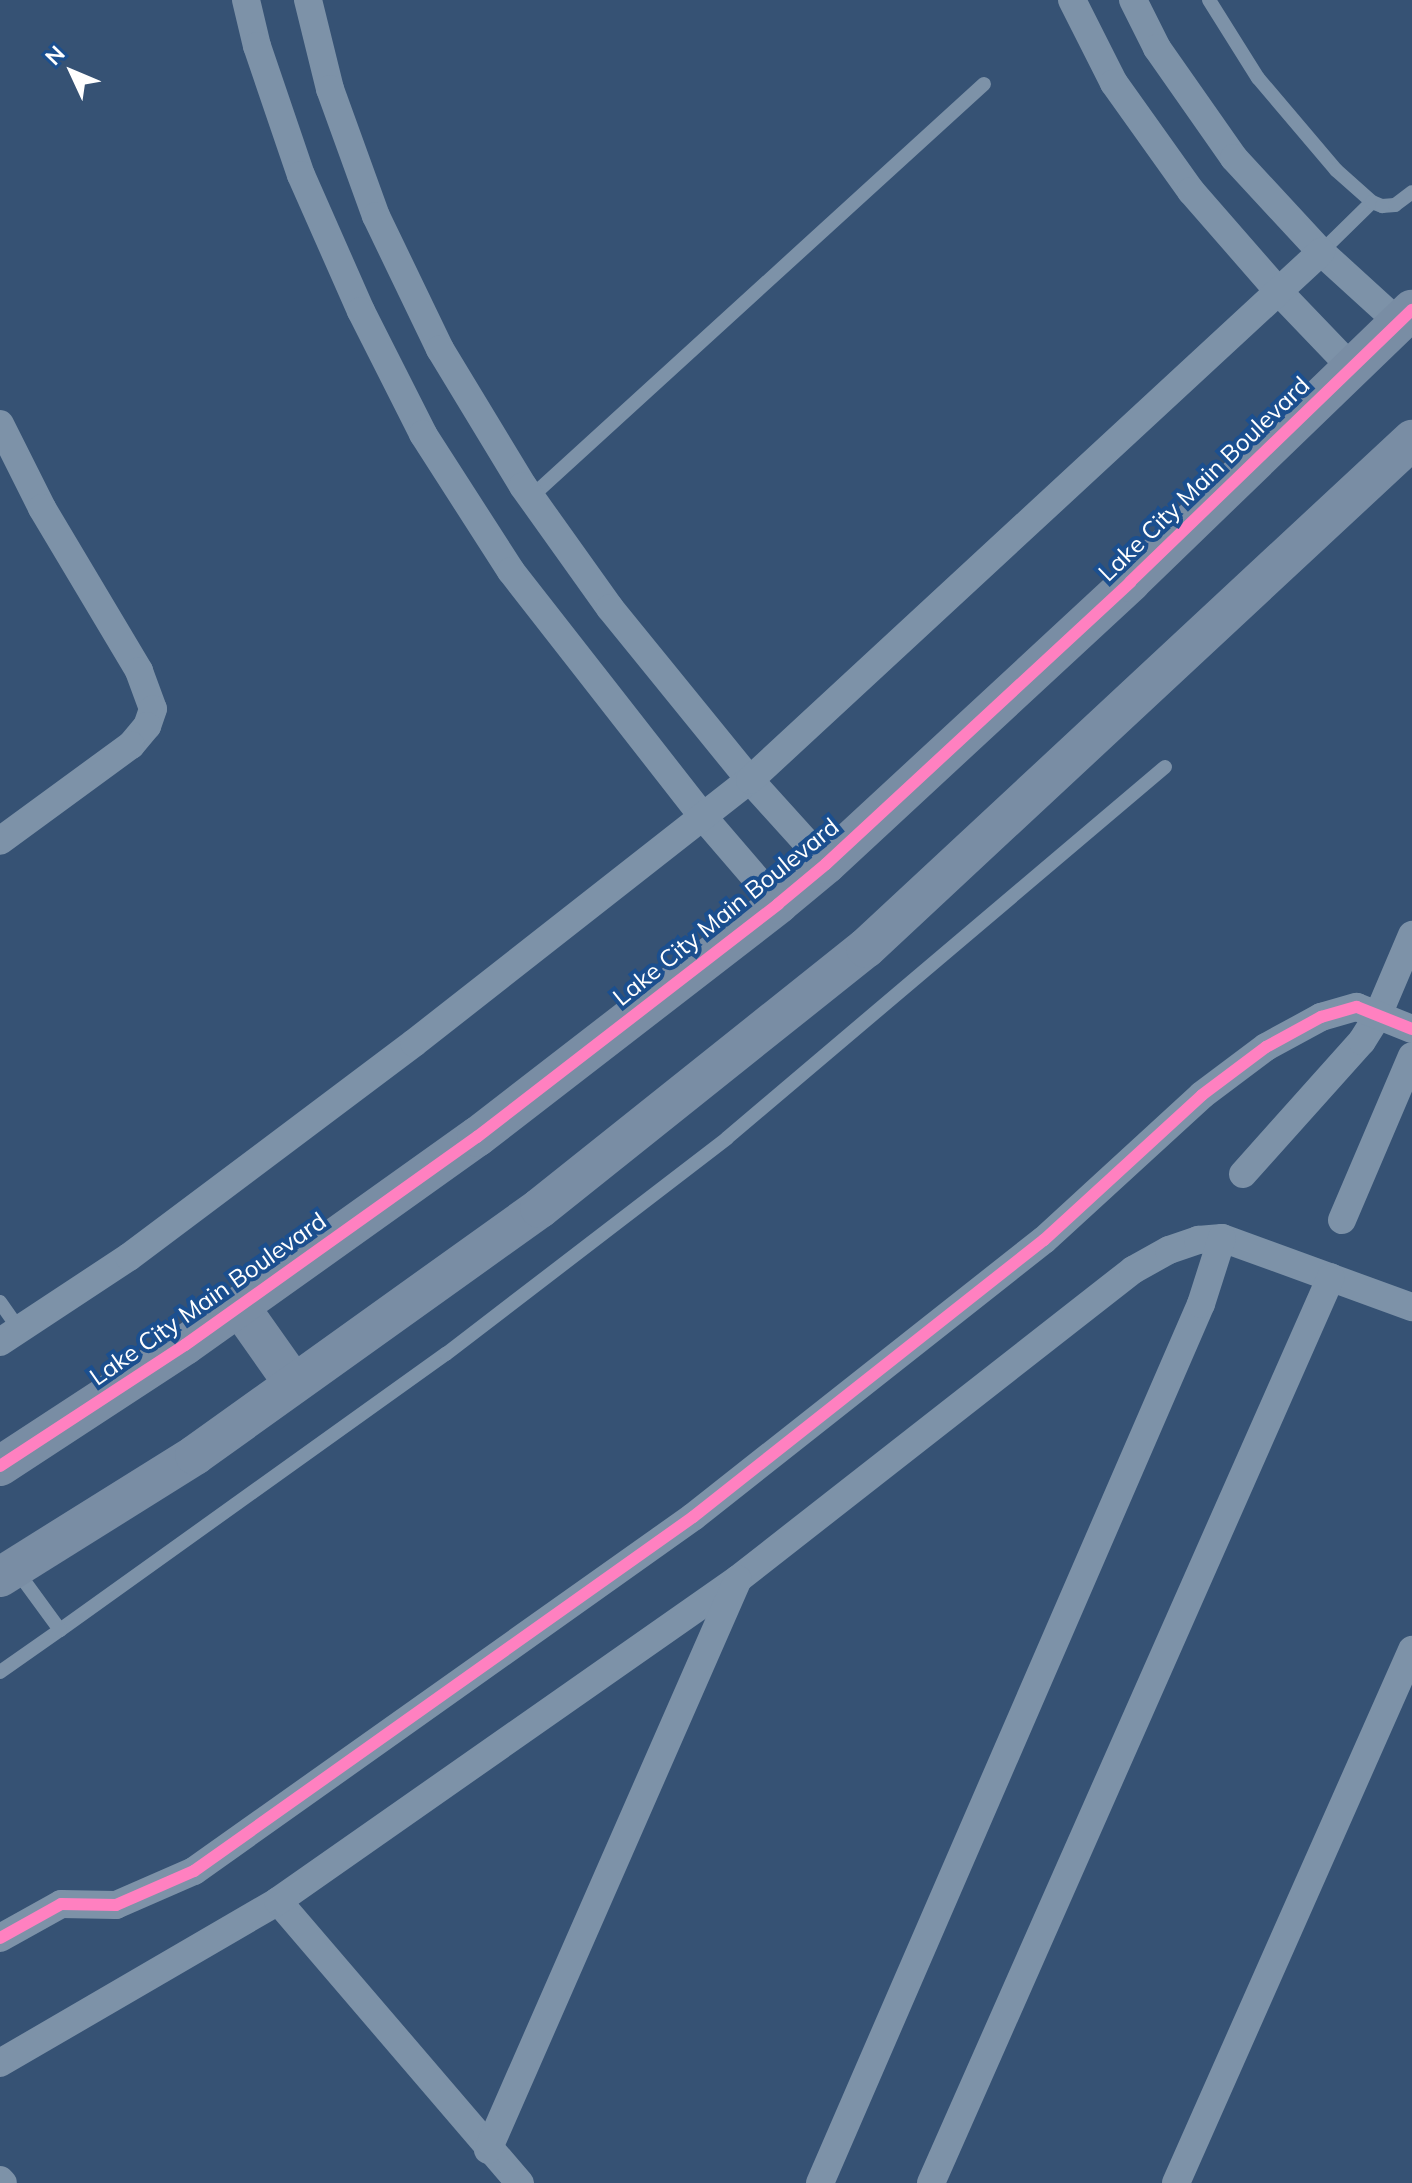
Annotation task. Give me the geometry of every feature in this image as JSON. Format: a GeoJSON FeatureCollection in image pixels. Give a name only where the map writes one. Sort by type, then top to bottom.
{"type":"FeatureCollection","features":[{"type":"Feature","properties":{"kind":"street"},"geometry":{"type":"LineString","coordinates":[[246,0],[257,46],[301,175],[361,311],[423,434],[511,571],[704,818],[778,904]]}},
{"type":"Feature","properties":{"kind":"street"},"geometry":{"type":"LineString","coordinates":[[308,0],[330,89],[376,216],[440,349],[531,497],[610,608],[750,780],[826,864]]}},
{"type":"Feature","properties":{"kind":"street"},"geometry":{"type":"LineString","coordinates":[[1072,0],[1114,83],[1191,191],[1279,292],[1351,367]]}},
{"type":"Feature","properties":{"kind":"street"},"geometry":{"type":"LineString","coordinates":[[1133,0],[1157,48],[1234,158],[1321,252],[1405,316]]}},
{"type":"Feature","properties":{"kind":"street"},"geometry":{"type":"LineString","coordinates":[[10,1335],[141,1248],[414,1043],[704,818],[750,780],[1321,252]]}},
{"type":"Feature","properties":{"kind":"street","name":"Lake City Main Boulevard"},"geometry":{"type":"LineString","coordinates":[[0,1466],[239,1306],[477,1137],[778,904],[826,864],[1130,582],[1405,316]]}},
{"type":"Feature","properties":{"kind":"street"},"geometry":{"type":"LineString","coordinates":[[0,424],[42,508],[139,671],[153,709],[147,726],[131,745],[0,841]]}},
{"type":"Feature","properties":{"kind":"street"},"geometry":{"type":"LineString","coordinates":[[7,1572],[195,1455],[540,1208],[866,948],[1412,440]]}},
{"type":"Feature","properties":{"kind":"street"},"geometry":{"type":"LineString","coordinates":[[1243,1174],[1348,1060],[1378,1015],[1412,935]]}},
{"type":"Feature","properties":{"kind":"street"},"geometry":{"type":"LineString","coordinates":[[0,1938],[61,1904],[116,1905],[194,1871],[693,1517],[1044,1240],[1235,1067],[1321,1017],[1357,1007],[1412,1029]]}},
{"type":"Feature","properties":{"kind":"street"},"geometry":{"type":"LineString","coordinates":[[1342,1220],[1412,1056]]}},
{"type":"Feature","properties":{"kind":"street"},"geometry":{"type":"LineString","coordinates":[[820,2183],[1201,1304],[1222,1238]]}},
{"type":"Feature","properties":{"kind":"street"},"geometry":{"type":"LineString","coordinates":[[0,2063],[278,1901],[738,1579],[1133,1270],[1184,1245],[1222,1238],[1412,1307]]}},
{"type":"Feature","properties":{"kind":"street"},"geometry":{"type":"LineString","coordinates":[[931,2183],[1331,1277]]}},
{"type":"Feature","properties":{"kind":"street"},"geometry":{"type":"LineString","coordinates":[[239,1306],[294,1384]]}},
{"type":"Feature","properties":{"kind":"street"},"geometry":{"type":"LineString","coordinates":[[488,2150],[738,1579]]}},
{"type":"Feature","properties":{"kind":"street"},"geometry":{"type":"LineString","coordinates":[[1176,2183],[1412,1650]]}},
{"type":"Feature","properties":{"kind":"street"},"geometry":{"type":"LineString","coordinates":[[278,1901],[488,2150],[520,2183]]}},
{"type":"Feature","properties":{"kind":"lane"},"geometry":{"type":"LineString","coordinates":[[1209,0],[1266,89],[1336,170],[1372,202],[1382,206],[1395,205],[1412,192]]}},
{"type":"Feature","properties":{"kind":"lane"},"geometry":{"type":"LineString","coordinates":[[531,497],[984,84]]}},
{"type":"Feature","properties":{"kind":"lane"},"geometry":{"type":"LineString","coordinates":[[1321,252],[1372,202]]}},
{"type":"Feature","properties":{"kind":"lane"},"geometry":{"type":"LineString","coordinates":[[0,1672],[446,1354],[727,1138],[1165,767]]}},
{"type":"Feature","properties":{"kind":"lane"},"geometry":{"type":"LineString","coordinates":[[0,1302],[10,1335]]}},
{"type":"Feature","properties":{"kind":"lane"},"geometry":{"type":"LineString","coordinates":[[7,1572],[60,1630]]}},
{"type":"Feature","properties":{"kind":"cycle path"},"geometry":{"type":"LineString","coordinates":[[0,1466],[185,1345],[477,1137],[778,904],[826,864],[1130,582],[1412,310]]}},
{"type":"Feature","properties":{"kind":"cycle path"},"geometry":{"type":"LineString","coordinates":[[0,1938],[61,1904],[116,1905],[194,1871],[693,1517],[1044,1240],[1202,1095],[1266,1047],[1321,1017],[1357,1007],[1412,1029]]}}]}
